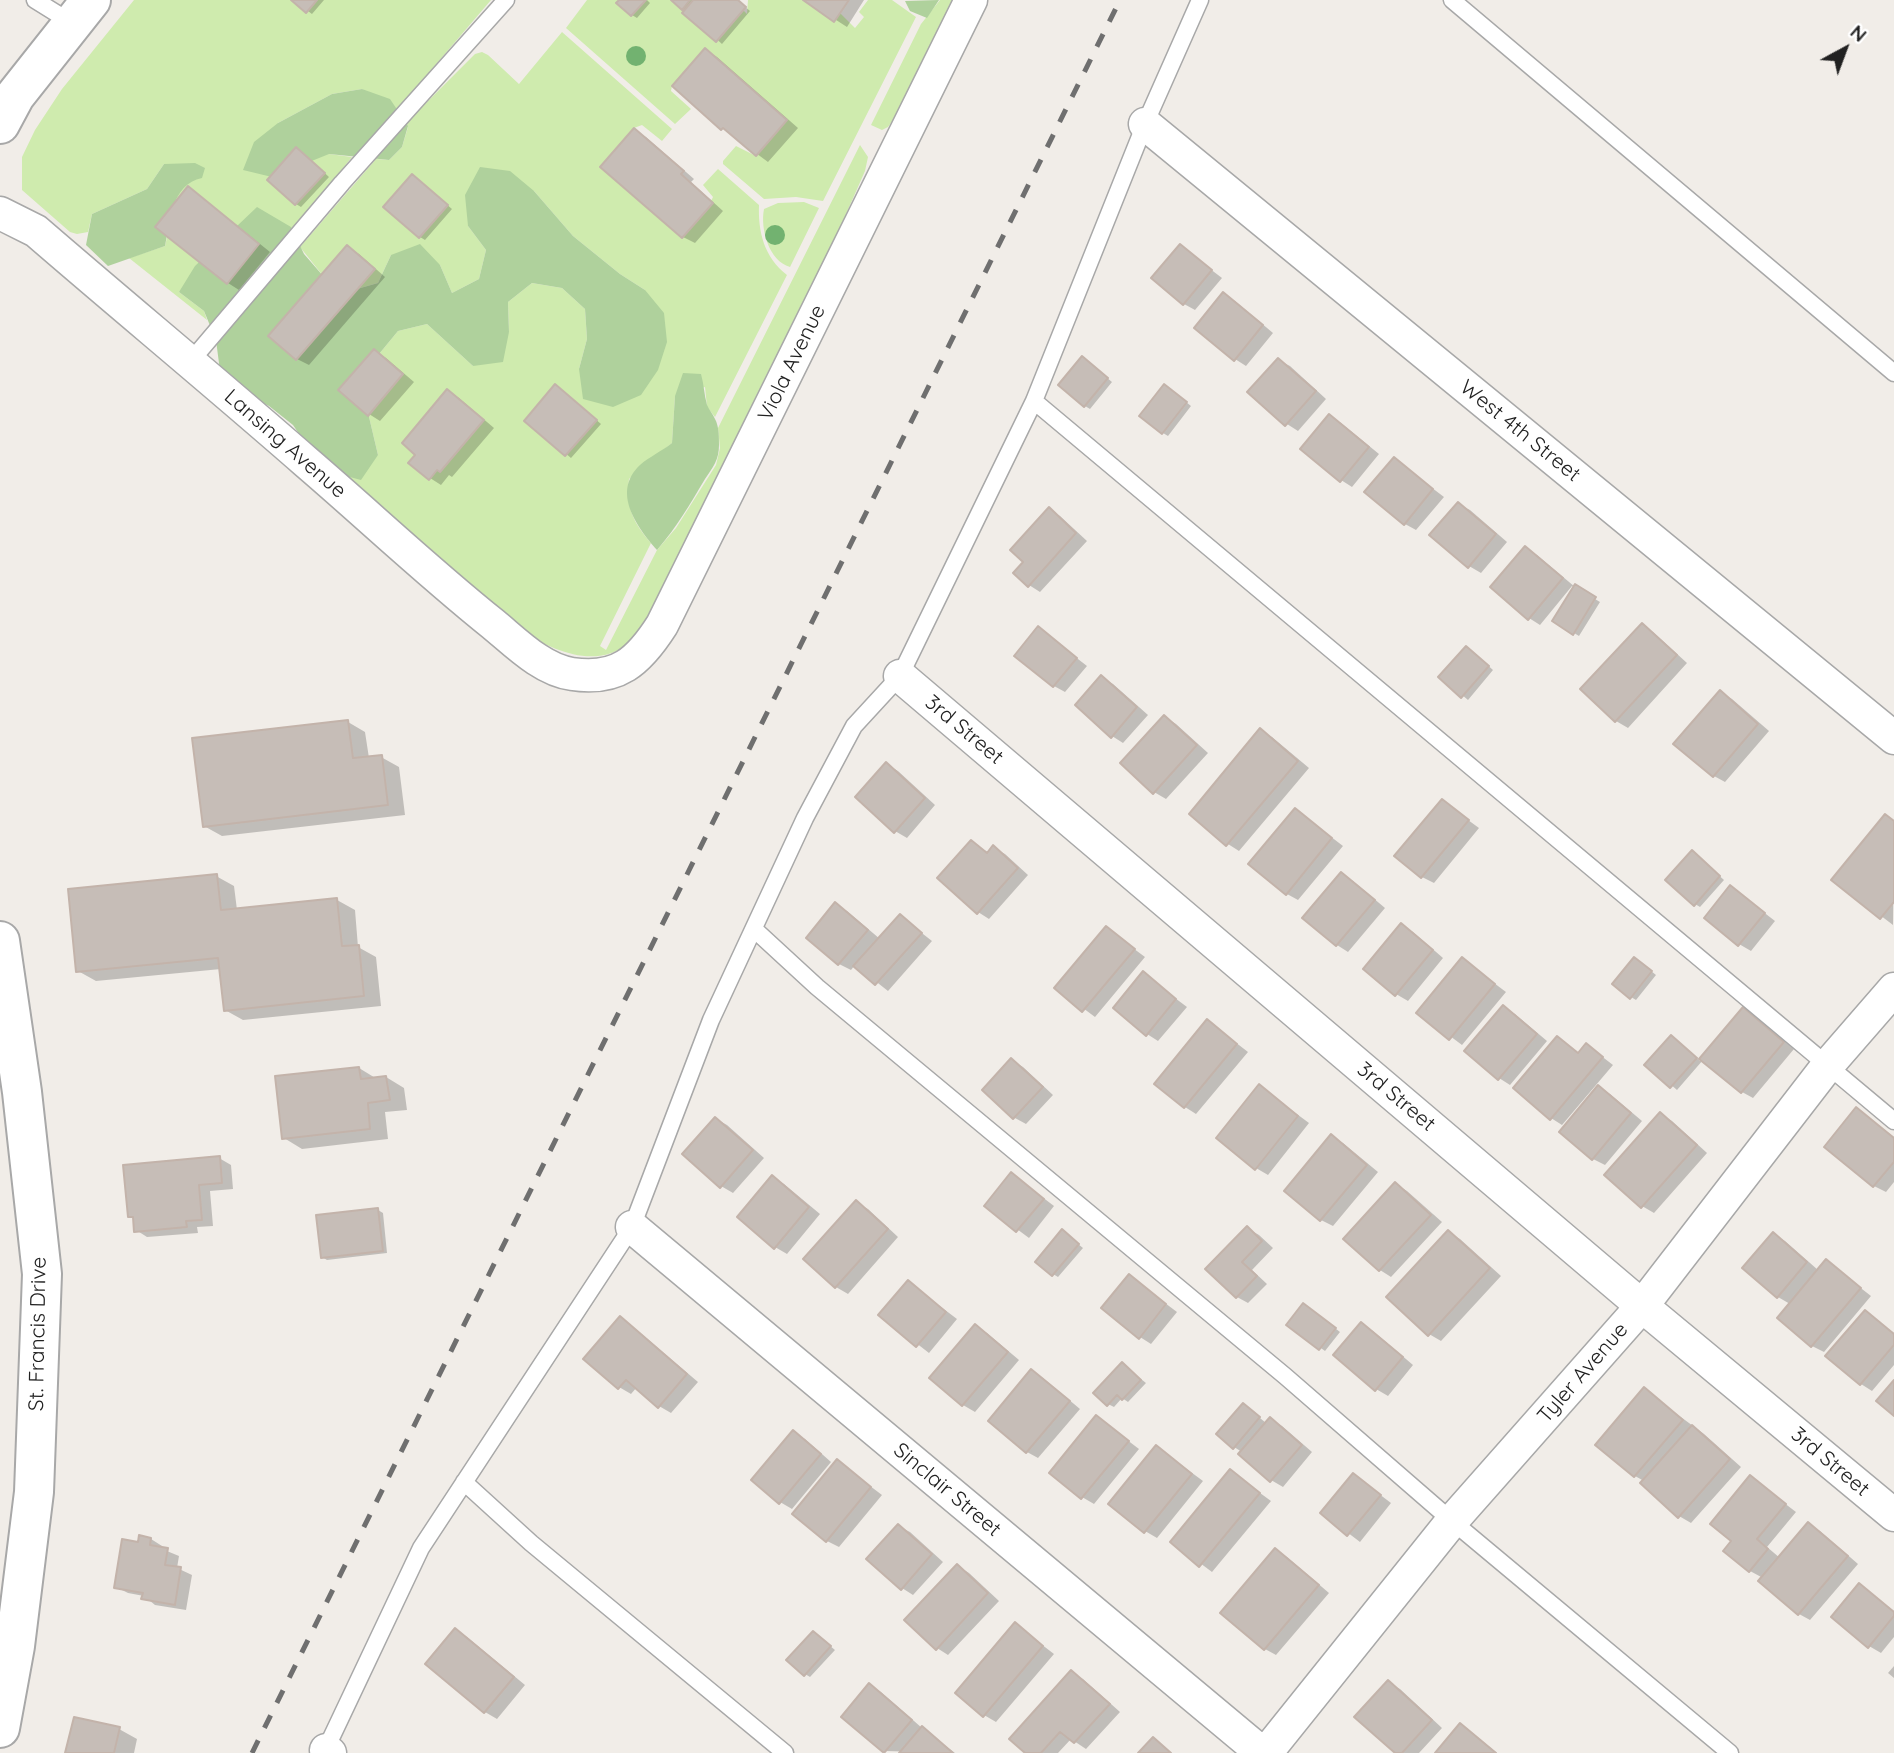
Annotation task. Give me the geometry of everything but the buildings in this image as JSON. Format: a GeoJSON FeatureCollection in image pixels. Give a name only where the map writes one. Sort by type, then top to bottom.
{"type":"FeatureCollection","features":[{"type":"Feature","properties":{"kind":"street","name":"Viola Avenue"},"geometry":{"type":"LineString","coordinates":[[571,674],[615,672],[630,665],[647,648],[662,625],[971,0]]}},
{"type":"Feature","properties":{"kind":"street"},"geometry":{"type":"LineString","coordinates":[[0,124],[15,96],[81,12]]}},
{"type":"Feature","properties":{"kind":"street","name":"West 4th Street"},"geometry":{"type":"LineString","coordinates":[[1145,124],[1894,738]]}},
{"type":"Feature","properties":{"kind":"street","name":"Lansing Avenue"},"geometry":{"type":"LineString","coordinates":[[0,212],[36,231],[305,461],[448,589],[532,656],[571,674]]}},
{"type":"Feature","properties":{"kind":"street","name":"3rd Street"},"geometry":{"type":"LineString","coordinates":[[900,676],[1642,1306],[1894,1515]]}},
{"type":"Feature","properties":{"kind":"street","name":"St. Francis Drive"},"geometry":{"type":"LineString","coordinates":[[0,941],[22,1092],[42,1274],[34,1492],[7,1641],[0,1728]]}},
{"type":"Feature","properties":{"kind":"street","name":"Tyler Avenue"},"geometry":{"type":"LineString","coordinates":[[1264,1753],[1452,1521],[1642,1306],[1828,1065],[1894,989]]}},
{"type":"Feature","properties":{"kind":"street","name":"Sinclair Street"},"geometry":{"type":"LineString","coordinates":[[632,1227],[1264,1753]]}},
{"type":"Feature","properties":{"kind":"lane"},"geometry":{"type":"LineString","coordinates":[[35,0],[81,12]]}},
{"type":"Feature","properties":{"kind":"lane"},"geometry":{"type":"LineString","coordinates":[[190,362],[342,183],[506,0]]}},
{"type":"Feature","properties":{"kind":"lane"},"geometry":{"type":"LineString","coordinates":[[327,1752],[421,1548],[632,1227],[711,1020],[805,818],[854,726],[900,676],[1034,401],[1145,124],[1200,0]]}},
{"type":"Feature","properties":{"kind":"lane"},"geometry":{"type":"LineString","coordinates":[[1452,0],[1894,373]]}},
{"type":"Feature","properties":{"kind":"lane"},"geometry":{"type":"LineString","coordinates":[[1034,401],[1894,1121]]}},
{"type":"Feature","properties":{"kind":"lane"},"geometry":{"type":"LineString","coordinates":[[754,929],[817,987],[1285,1376],[1452,1521],[1730,1753]]}},
{"type":"Feature","properties":{"kind":"lane"},"geometry":{"type":"LineString","coordinates":[[464,1482],[531,1543],[785,1753]]}},
{"type":"Feature","properties":{"kind":"green space"},"geometry":{"type":"Polygon","coordinates":[[[134,0],[491,0],[397,110],[362,89],[332,94],[278,123],[329,154],[352,157],[293,231],[179,292],[204,311],[207,320],[129,258],[165,246],[178,191],[192,180],[164,164],[147,189],[92,214],[88,232],[77,234],[70,232],[22,190],[22,157],[35,130],[62,89],[134,0]]]}},
{"type":"Feature","properties":{"kind":"green space"},"geometry":{"type":"Polygon","coordinates":[[[587,0],[693,0],[682,13],[716,42],[743,10],[747,14],[748,0],[803,0],[834,22],[840,13],[855,28],[864,17],[859,12],[868,0],[892,0],[916,17],[823,201],[796,197],[764,199],[723,164],[723,161],[736,146],[756,156],[787,120],[705,48],[672,86],[671,91],[691,109],[675,124],[566,28],[587,0]]]}},
{"type":"Feature","properties":{"kind":"green space"},"geometry":{"type":"Polygon","coordinates":[[[939,0],[927,18],[910,11],[905,1],[939,0]]]}},
{"type":"Feature","properties":{"kind":"green space"},"geometry":{"type":"Polygon","coordinates":[[[940,0],[953,0],[896,116],[888,127],[882,130],[871,125],[921,24],[940,0]]]}},
{"type":"Feature","properties":{"kind":"green space"},"geometry":{"type":"Polygon","coordinates":[[[562,32],[672,129],[662,141],[642,125],[634,128],[601,167],[711,201],[713,197],[703,185],[718,169],[759,205],[764,243],[773,260],[787,275],[715,417],[707,407],[705,387],[675,396],[672,443],[629,479],[632,514],[651,543],[600,646],[606,650],[657,550],[676,528],[716,465],[720,448],[718,428],[860,145],[868,157],[865,171],[839,230],[650,614],[632,641],[619,650],[591,656],[562,651],[521,632],[345,476],[378,455],[361,383],[370,365],[398,331],[427,324],[473,366],[509,332],[508,302],[532,283],[562,288],[585,309],[587,339],[579,369],[645,290],[620,274],[573,236],[534,191],[468,226],[486,250],[479,279],[452,293],[440,265],[391,255],[378,283],[350,291],[324,277],[300,247],[376,159],[389,160],[402,147],[408,127],[406,123],[475,54],[482,52],[488,55],[519,84],[562,32]]]}},
{"type":"Feature","properties":{"kind":"green space"},"geometry":{"type":"Polygon","coordinates":[[[362,89],[390,99],[408,126],[402,147],[389,160],[329,154],[272,177],[243,170],[254,142],[278,123],[332,94],[362,89]]]}},
{"type":"Feature","properties":{"kind":"green space"},"geometry":{"type":"Polygon","coordinates":[[[195,163],[205,168],[202,178],[192,182],[178,195],[165,246],[108,266],[86,245],[92,214],[147,189],[164,164],[195,163]]]}},
{"type":"Feature","properties":{"kind":"green space"},"geometry":{"type":"Polygon","coordinates":[[[480,167],[510,171],[534,191],[573,236],[620,274],[645,290],[664,313],[667,342],[658,370],[641,395],[613,407],[583,399],[579,369],[587,339],[585,309],[562,288],[532,283],[508,302],[509,332],[503,362],[473,366],[427,324],[398,331],[370,365],[361,383],[378,455],[361,480],[331,472],[310,450],[293,425],[269,406],[241,393],[220,371],[216,340],[204,311],[179,292],[195,266],[257,207],[291,227],[304,254],[324,277],[350,291],[378,283],[391,255],[420,244],[440,265],[452,293],[479,279],[486,250],[468,226],[465,195],[480,167]]]}},
{"type":"Feature","properties":{"kind":"green space"},"geometry":{"type":"Polygon","coordinates":[[[804,202],[819,208],[790,267],[783,264],[771,251],[763,226],[764,209],[778,203],[804,202]]]}},
{"type":"Feature","properties":{"kind":"green space"},"geometry":{"type":"Polygon","coordinates":[[[683,373],[701,374],[707,405],[717,425],[719,450],[713,467],[657,550],[630,509],[628,486],[640,465],[672,443],[675,396],[683,373]]]}},
{"type":"Feature","properties":{"kind":"railway"},"geometry":{"type":"LineString","coordinates":[[252,1753],[1120,0]]}}]}
